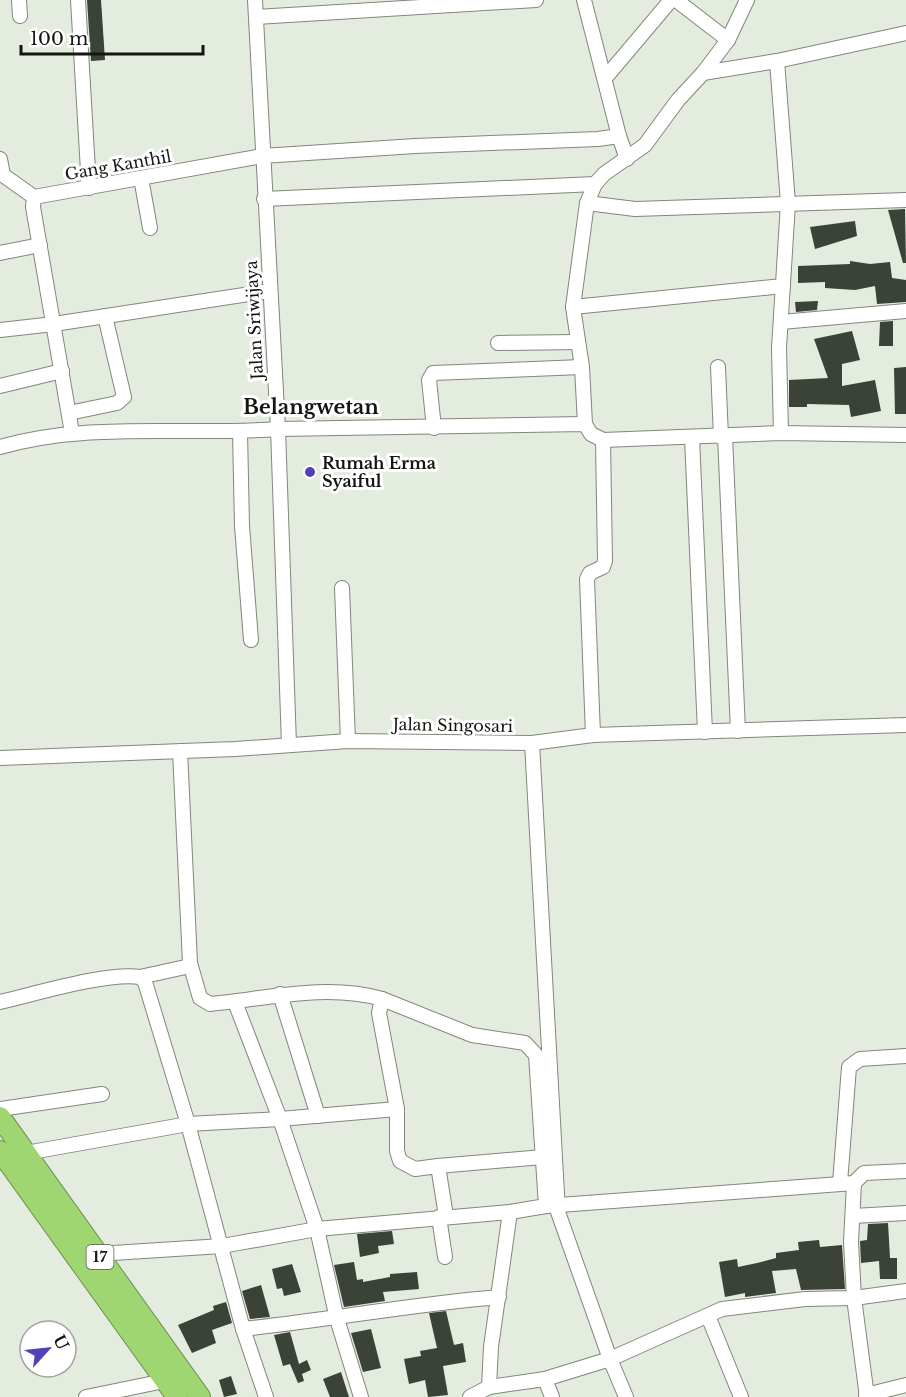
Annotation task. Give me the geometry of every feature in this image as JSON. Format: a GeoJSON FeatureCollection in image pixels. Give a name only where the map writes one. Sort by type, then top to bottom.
{"type":"FeatureCollection","features":[{"type":"Feature","properties":{"kind":"highway","name":"17"},"geometry":{"type":"LineString","coordinates":[[0,1117],[200,1397]]}},
{"type":"Feature","properties":{"kind":"highway","name":"17"},"geometry":{"type":"LineString","coordinates":[[0,1151],[177,1397]]}},
{"type":"Feature","properties":{"kind":"street"},"geometry":{"type":"LineString","coordinates":[[19,0],[20,16]]}},
{"type":"Feature","properties":{"kind":"street"},"geometry":{"type":"LineString","coordinates":[[78,0],[89,188]]}},
{"type":"Feature","properties":{"kind":"street","name":"Jalan Sriwijaya"},"geometry":{"type":"LineString","coordinates":[[255,0],[278,429],[289,745]]}},
{"type":"Feature","properties":{"kind":"street"},"geometry":{"type":"LineString","coordinates":[[255,17],[536,0]]}},
{"type":"Feature","properties":{"kind":"street"},"geometry":{"type":"LineString","coordinates":[[584,0],[627,159]]}},
{"type":"Feature","properties":{"kind":"street"},"geometry":{"type":"LineString","coordinates":[[606,77],[671,0]]}},
{"type":"Feature","properties":{"kind":"street"},"geometry":{"type":"LineString","coordinates":[[676,0],[728,40]]}},
{"type":"Feature","properties":{"kind":"street"},"geometry":{"type":"LineString","coordinates":[[747,0],[728,40],[703,73],[645,145],[604,174],[595,184],[587,203],[573,307],[582,367],[585,424],[591,434],[603,440],[781,433],[906,435]]}},
{"type":"Feature","properties":{"kind":"street"},"geometry":{"type":"LineString","coordinates":[[703,73],[777,61],[906,33]]}},
{"type":"Feature","properties":{"kind":"street"},"geometry":{"type":"LineString","coordinates":[[777,61],[788,203],[781,322],[781,433]]}},
{"type":"Feature","properties":{"kind":"street","name":"Gang Kanthil"},"geometry":{"type":"LineString","coordinates":[[34,197],[262,156],[415,146],[598,139],[619,136]]}},
{"type":"Feature","properties":{"kind":"street"},"geometry":{"type":"LineString","coordinates":[[0,159],[1,175],[34,197],[33,207],[72,434]]}},
{"type":"Feature","properties":{"kind":"street"},"geometry":{"type":"LineString","coordinates":[[141,178],[150,228]]}},
{"type":"Feature","properties":{"kind":"street"},"geometry":{"type":"LineString","coordinates":[[264,199],[595,184]]}},
{"type":"Feature","properties":{"kind":"street"},"geometry":{"type":"LineString","coordinates":[[587,203],[636,209],[906,200]]}},
{"type":"Feature","properties":{"kind":"street"},"geometry":{"type":"LineString","coordinates":[[0,253],[40,245]]}},
{"type":"Feature","properties":{"kind":"street"},"geometry":{"type":"LineString","coordinates":[[573,307],[783,286]]}},
{"type":"Feature","properties":{"kind":"street"},"geometry":{"type":"LineString","coordinates":[[0,330],[54,324],[269,291]]}},
{"type":"Feature","properties":{"kind":"street"},"geometry":{"type":"LineString","coordinates":[[781,322],[906,311]]}},
{"type":"Feature","properties":{"kind":"street"},"geometry":{"type":"LineString","coordinates":[[69,413],[117,403],[124,397],[105,316]]}},
{"type":"Feature","properties":{"kind":"street"},"geometry":{"type":"LineString","coordinates":[[498,343],[578,342]]}},
{"type":"Feature","properties":{"kind":"street"},"geometry":{"type":"LineString","coordinates":[[434,428],[429,380],[433,373],[582,367]]}},
{"type":"Feature","properties":{"kind":"street"},"geometry":{"type":"LineString","coordinates":[[718,367],[738,731]]}},
{"type":"Feature","properties":{"kind":"street"},"geometry":{"type":"LineString","coordinates":[[0,386],[62,371]]}},
{"type":"Feature","properties":{"kind":"street"},"geometry":{"type":"LineString","coordinates":[[0,447],[53,434],[156,430],[240,432],[278,429],[585,424]]}},
{"type":"Feature","properties":{"kind":"street"},"geometry":{"type":"LineString","coordinates":[[240,432],[242,526],[250,640]]}},
{"type":"Feature","properties":{"kind":"street"},"geometry":{"type":"LineString","coordinates":[[692,438],[705,732]]}},
{"type":"Feature","properties":{"kind":"street"},"geometry":{"type":"LineString","coordinates":[[593,735],[586,579],[590,573],[603,567],[605,561],[603,440]]}},
{"type":"Feature","properties":{"kind":"street"},"geometry":{"type":"LineString","coordinates":[[342,588],[348,741]]}},
{"type":"Feature","properties":{"kind":"street","name":"Jalan Singosari"},"geometry":{"type":"LineString","coordinates":[[0,758],[348,741],[532,743],[593,735],[906,725]]}},
{"type":"Feature","properties":{"kind":"street"},"geometry":{"type":"LineString","coordinates":[[532,743],[552,1205]]}},
{"type":"Feature","properties":{"kind":"street"},"geometry":{"type":"LineString","coordinates":[[180,751],[190,966],[193,982],[203,1002],[210,1004],[235,1002],[280,994],[340,993],[382,999],[472,1035],[518,1041],[531,1048],[536,1054],[539,1065],[543,1157],[552,1205],[626,1397]]}},
{"type":"Feature","properties":{"kind":"street"},"geometry":{"type":"LineString","coordinates":[[0,1002],[79,984],[132,976],[140,977],[190,966]]}},
{"type":"Feature","properties":{"kind":"street"},"geometry":{"type":"LineString","coordinates":[[140,977],[147,986],[189,1124],[243,1329],[266,1397]]}},
{"type":"Feature","properties":{"kind":"street"},"geometry":{"type":"LineString","coordinates":[[280,994],[318,1116]]}},
{"type":"Feature","properties":{"kind":"street"},"geometry":{"type":"LineString","coordinates":[[382,999],[379,1013],[397,1108],[397,1151],[400,1161],[415,1169],[543,1157]]}},
{"type":"Feature","properties":{"kind":"street"},"geometry":{"type":"LineString","coordinates":[[235,1002],[280,1119],[317,1229],[337,1319],[361,1397]]}},
{"type":"Feature","properties":{"kind":"street"},"geometry":{"type":"LineString","coordinates":[[906,1056],[860,1059],[849,1067],[847,1183],[853,1216],[851,1242],[854,1298],[866,1396],[906,1385]]}},
{"type":"Feature","properties":{"kind":"street"},"geometry":{"type":"LineString","coordinates":[[0,1109],[102,1094]]}},
{"type":"Feature","properties":{"kind":"street"},"geometry":{"type":"LineString","coordinates":[[26,1153],[189,1124],[280,1119],[397,1108]]}},
{"type":"Feature","properties":{"kind":"street"},"geometry":{"type":"LineString","coordinates":[[438,1166],[446,1257]]}},
{"type":"Feature","properties":{"kind":"street"},"geometry":{"type":"LineString","coordinates":[[98,1254],[222,1246],[317,1229],[442,1216],[510,1212],[552,1205],[847,1183],[864,1173],[906,1171]]}},
{"type":"Feature","properties":{"kind":"street"},"geometry":{"type":"LineString","coordinates":[[510,1212],[491,1347],[479,1394],[545,1379],[610,1359],[734,1307],[805,1299],[854,1298],[906,1291]]}},
{"type":"Feature","properties":{"kind":"street"},"geometry":{"type":"LineString","coordinates":[[853,1216],[906,1213]]}},
{"type":"Feature","properties":{"kind":"street"},"geometry":{"type":"LineString","coordinates":[[243,1329],[337,1319],[424,1303],[499,1297]]}},
{"type":"Feature","properties":{"kind":"street"},"geometry":{"type":"LineString","coordinates":[[708,1316],[741,1397]]}},
{"type":"Feature","properties":{"kind":"street"},"geometry":{"type":"LineString","coordinates":[[545,1379],[552,1397]]}},
{"type":"Feature","properties":{"kind":"street"},"geometry":{"type":"LineString","coordinates":[[86,1397],[164,1381]]}},
{"type":"Feature","properties":{"kind":"building"},"geometry":{"type":"Polygon","coordinates":[[[87,0],[101,0],[105,60],[91,61],[87,0]]]}},
{"type":"Feature","properties":{"kind":"building"},"geometry":{"type":"Polygon","coordinates":[[[905,209],[906,263],[903,263],[888,210],[905,209]]]}},
{"type":"Feature","properties":{"kind":"building"},"geometry":{"type":"Polygon","coordinates":[[[855,221],[857,236],[815,249],[810,227],[855,221]]]}},
{"type":"Feature","properties":{"kind":"building"},"geometry":{"type":"Polygon","coordinates":[[[850,261],[870,264],[890,262],[892,278],[906,280],[906,302],[877,304],[875,286],[855,290],[825,288],[825,282],[798,283],[798,266],[850,264],[850,261]]]}},
{"type":"Feature","properties":{"kind":"building"},"geometry":{"type":"Polygon","coordinates":[[[818,301],[817,310],[796,312],[795,302],[818,301]]]}},
{"type":"Feature","properties":{"kind":"building"},"geometry":{"type":"Polygon","coordinates":[[[893,321],[893,346],[879,346],[880,322],[893,321]]]}},
{"type":"Feature","properties":{"kind":"building"},"geometry":{"type":"Polygon","coordinates":[[[852,331],[860,360],[842,364],[842,386],[875,380],[881,411],[851,417],[849,405],[807,404],[807,407],[789,407],[789,380],[828,378],[814,339],[852,331]]]}},
{"type":"Feature","properties":{"kind":"building"},"geometry":{"type":"Polygon","coordinates":[[[906,367],[906,414],[895,414],[894,368],[906,367]]]}},
{"type":"Feature","properties":{"kind":"building"},"geometry":{"type":"Polygon","coordinates":[[[888,1223],[890,1258],[897,1258],[897,1279],[880,1279],[879,1261],[861,1263],[860,1241],[867,1240],[868,1224],[888,1223]]]}},
{"type":"Feature","properties":{"kind":"building"},"geometry":{"type":"Polygon","coordinates":[[[392,1231],[394,1244],[378,1246],[379,1253],[360,1257],[357,1234],[392,1231]]]}},
{"type":"Feature","properties":{"kind":"building"},"geometry":{"type":"Polygon","coordinates":[[[819,1240],[820,1247],[842,1245],[845,1289],[801,1290],[796,1269],[772,1271],[776,1293],[745,1297],[745,1293],[725,1297],[719,1262],[737,1259],[738,1267],[757,1263],[776,1258],[776,1253],[799,1250],[798,1242],[819,1240]]]}},
{"type":"Feature","properties":{"kind":"building"},"geometry":{"type":"Polygon","coordinates":[[[354,1262],[357,1280],[363,1279],[363,1282],[390,1277],[390,1274],[417,1272],[419,1289],[383,1292],[385,1301],[344,1307],[334,1265],[354,1262]]]}},
{"type":"Feature","properties":{"kind":"building"},"geometry":{"type":"Polygon","coordinates":[[[292,1264],[301,1292],[284,1296],[282,1288],[277,1289],[272,1269],[292,1264]]]}},
{"type":"Feature","properties":{"kind":"building"},"geometry":{"type":"Polygon","coordinates":[[[261,1285],[270,1317],[250,1319],[242,1291],[261,1285]]]}},
{"type":"Feature","properties":{"kind":"building"},"geometry":{"type":"Polygon","coordinates":[[[226,1302],[232,1323],[212,1330],[216,1343],[192,1353],[178,1325],[214,1310],[213,1306],[226,1302]]]}},
{"type":"Feature","properties":{"kind":"building"},"geometry":{"type":"Polygon","coordinates":[[[446,1311],[454,1345],[463,1343],[466,1362],[443,1366],[448,1395],[428,1397],[425,1380],[409,1384],[404,1359],[421,1356],[420,1351],[437,1348],[429,1313],[446,1311]]]}},
{"type":"Feature","properties":{"kind":"building"},"geometry":{"type":"Polygon","coordinates":[[[371,1329],[381,1368],[363,1372],[351,1333],[371,1329]]]}},
{"type":"Feature","properties":{"kind":"building"},"geometry":{"type":"Polygon","coordinates":[[[290,1332],[299,1364],[307,1360],[311,1370],[302,1374],[304,1381],[298,1383],[290,1364],[283,1366],[274,1335],[290,1332]]]}},
{"type":"Feature","properties":{"kind":"building"},"geometry":{"type":"Polygon","coordinates":[[[341,1372],[349,1397],[330,1397],[323,1379],[341,1372]]]}},
{"type":"Feature","properties":{"kind":"building"},"geometry":{"type":"Polygon","coordinates":[[[231,1376],[237,1394],[224,1397],[219,1380],[231,1376]]]}},
{"type":"Feature","properties":{"kind":"place","name":"Rumah Erma Syaiful"},"geometry":{"type":"Point","coordinates":[310,472]}},
{"type":"Feature","properties":{"kind":"district","name":"Belangwetan"},"geometry":{"type":"Point","coordinates":[311,407]}}]}
